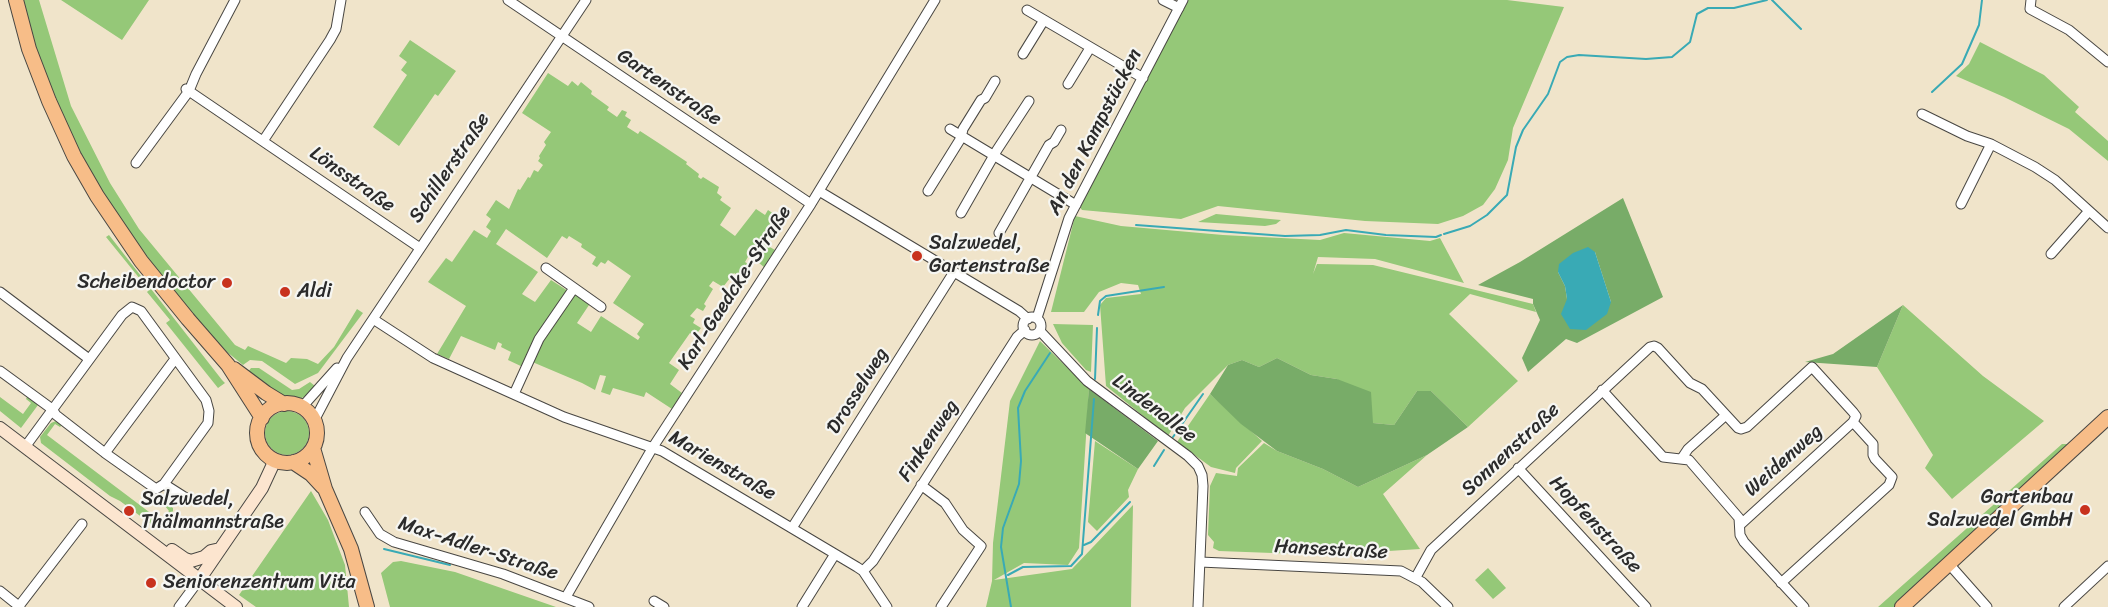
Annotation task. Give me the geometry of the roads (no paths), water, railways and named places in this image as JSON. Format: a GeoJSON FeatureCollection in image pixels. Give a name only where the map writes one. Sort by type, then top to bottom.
{"type":"FeatureCollection","features":[{"type":"Feature","properties":{"kind":"main road"},"geometry":{"type":"LineString","coordinates":[[16,0],[40,79],[61,129],[88,181],[123,238],[188,319],[228,364],[262,418]]}},
{"type":"Feature","properties":{"kind":"main road"},"geometry":{"type":"LineString","coordinates":[[228,364],[284,404],[302,407],[314,421],[317,435],[313,448],[304,458],[292,462]]}},
{"type":"Feature","properties":{"kind":"main road"},"geometry":{"type":"LineString","coordinates":[[284,404],[271,408],[262,418],[258,430],[259,443],[266,454],[275,460],[292,462],[301,466],[325,489]]}},
{"type":"Feature","properties":{"kind":"main road"},"geometry":{"type":"LineString","coordinates":[[1902,607],[2108,417]]}},
{"type":"Feature","properties":{"kind":"main road"},"geometry":{"type":"LineString","coordinates":[[0,428],[236,607]]}},
{"type":"Feature","properties":{"kind":"main road"},"geometry":{"type":"LineString","coordinates":[[313,448],[325,489],[351,549],[367,607]]}},
{"type":"Feature","properties":{"kind":"main road"},"geometry":{"type":"LineString","coordinates":[[199,580],[262,488],[275,460]]}},
{"type":"Feature","properties":{"kind":"main road"},"geometry":{"type":"LineString","coordinates":[[155,547],[165,546],[191,561],[204,557],[211,550],[221,549]]}},
{"type":"Feature","properties":{"kind":"street"},"geometry":{"type":"LineString","coordinates":[[136,163],[188,90],[235,0]]}},
{"type":"Feature","properties":{"kind":"street"},"geometry":{"type":"LineString","coordinates":[[263,141],[330,40],[336,28],[341,0]]}},
{"type":"Feature","properties":{"kind":"street","name":"Gartenstraße"},"geometry":{"type":"LineString","coordinates":[[508,0],[811,204]]}},
{"type":"Feature","properties":{"kind":"street","name":"Schillerstraße"},"geometry":{"type":"LineString","coordinates":[[314,421],[347,358],[586,0]]}},
{"type":"Feature","properties":{"kind":"street","name":"Karl-Gaedcke-Straße"},"geometry":{"type":"LineString","coordinates":[[566,597],[653,447],[811,204],[935,0]]}},
{"type":"Feature","properties":{"kind":"street"},"geometry":{"type":"LineString","coordinates":[[1163,0],[1181,4]]}},
{"type":"Feature","properties":{"kind":"street"},"geometry":{"type":"LineString","coordinates":[[2031,0],[2030,9],[2069,30],[2108,62]]}},
{"type":"Feature","properties":{"kind":"street","name":"An den Kampstücken"},"geometry":{"type":"LineString","coordinates":[[1025,330],[1024,325],[1041,310],[1066,225],[1181,4]]}},
{"type":"Feature","properties":{"kind":"street"},"geometry":{"type":"LineString","coordinates":[[1027,10],[1143,78]]}},
{"type":"Feature","properties":{"kind":"street"},"geometry":{"type":"LineString","coordinates":[[1023,54],[1044,20]]}},
{"type":"Feature","properties":{"kind":"street"},"geometry":{"type":"LineString","coordinates":[[1068,84],[1090,48]]}},
{"type":"Feature","properties":{"kind":"street"},"geometry":{"type":"LineString","coordinates":[[928,191],[961,138],[963,129],[995,81]]}},
{"type":"Feature","properties":{"kind":"street","name":"Lönsstraße"},"geometry":{"type":"LineString","coordinates":[[188,90],[420,248]]}},
{"type":"Feature","properties":{"kind":"street"},"geometry":{"type":"LineString","coordinates":[[962,213],[1013,123],[1018,120],[1029,101]]}},
{"type":"Feature","properties":{"kind":"street"},"geometry":{"type":"LineString","coordinates":[[1922,114],[1967,136],[1991,144],[2042,171],[2108,228]]}},
{"type":"Feature","properties":{"kind":"street"},"geometry":{"type":"LineString","coordinates":[[950,129],[961,138],[1076,205]]}},
{"type":"Feature","properties":{"kind":"street"},"geometry":{"type":"LineString","coordinates":[[999,233],[1049,145],[1054,142],[1061,130]]}},
{"type":"Feature","properties":{"kind":"street"},"geometry":{"type":"LineString","coordinates":[[1961,204],[1991,144]]}},
{"type":"Feature","properties":{"kind":"street"},"geometry":{"type":"LineString","coordinates":[[819,191],[1041,324],[1040,331],[1032,334],[1025,330]]}},
{"type":"Feature","properties":{"kind":"street"},"geometry":{"type":"LineString","coordinates":[[2051,254],[2089,211]]}},
{"type":"Feature","properties":{"kind":"street"},"geometry":{"type":"LineString","coordinates":[[546,268],[601,307]]}},
{"type":"Feature","properties":{"kind":"street","name":"Drosselweg"},"geometry":{"type":"LineString","coordinates":[[792,528],[954,272]]}},
{"type":"Feature","properties":{"kind":"street"},"geometry":{"type":"LineString","coordinates":[[514,394],[539,339],[574,288]]}},
{"type":"Feature","properties":{"kind":"street"},"geometry":{"type":"LineString","coordinates":[[0,292],[89,359]]}},
{"type":"Feature","properties":{"kind":"street"},"geometry":{"type":"LineString","coordinates":[[0,371],[52,409],[56,416],[156,489],[164,484],[208,423],[209,411],[206,400],[141,311],[132,307],[122,315],[52,409],[25,447]]}},
{"type":"Feature","properties":{"kind":"street","name":"Marienstraße"},"geometry":{"type":"LineString","coordinates":[[373,319],[433,358],[564,417],[653,447],[863,571],[887,607]]}},
{"type":"Feature","properties":{"kind":"street","name":"Finkenweg"},"geometry":{"type":"LineString","coordinates":[[863,571],[873,561],[1017,337],[1025,330]]}},
{"type":"Feature","properties":{"kind":"street","name":"Lindenallee"},"geometry":{"type":"LineString","coordinates":[[1040,331],[1088,381],[1198,466],[1203,486],[1198,607]]}},
{"type":"Feature","properties":{"kind":"street","name":"Sonnenstraße"},"geometry":{"type":"LineString","coordinates":[[1416,577],[1431,550],[1650,347],[1658,348],[1690,383],[1702,389],[1725,415]]}},
{"type":"Feature","properties":{"kind":"street","name":"Schillerstraße"},"geometry":{"type":"LineString","coordinates":[[302,407],[347,358]]}},
{"type":"Feature","properties":{"kind":"street"},"geometry":{"type":"LineString","coordinates":[[105,453],[176,359]]}},
{"type":"Feature","properties":{"kind":"street"},"geometry":{"type":"LineString","coordinates":[[1682,458],[1688,449],[1725,415],[1744,429],[1812,367],[1853,412],[1856,416],[1853,422],[1873,444],[1872,452],[1875,459],[1892,477],[1889,485],[1781,583]]}},
{"type":"Feature","properties":{"kind":"street"},"geometry":{"type":"LineString","coordinates":[[1602,390],[1663,457],[1673,460],[1682,458],[1689,460],[1739,518],[1740,535],[1744,543],[1804,607]]}},
{"type":"Feature","properties":{"kind":"street","name":"Weidenweg"},"geometry":{"type":"LineString","coordinates":[[1740,525],[1853,422]]}},
{"type":"Feature","properties":{"kind":"street","name":"Hopfenstraße"},"geometry":{"type":"LineString","coordinates":[[1518,468],[1646,607]]}},
{"type":"Feature","properties":{"kind":"street"},"geometry":{"type":"LineString","coordinates":[[164,484],[186,498]]}},
{"type":"Feature","properties":{"kind":"street"},"geometry":{"type":"LineString","coordinates":[[921,485],[940,498],[963,530],[981,546],[941,607]]}},
{"type":"Feature","properties":{"kind":"street","name":"Max-Adler-Straße"},"geometry":{"type":"LineString","coordinates":[[364,512],[380,534],[394,543],[503,574],[590,607]]}},
{"type":"Feature","properties":{"kind":"street"},"geometry":{"type":"LineString","coordinates":[[0,591],[19,607],[82,524]]}},
{"type":"Feature","properties":{"kind":"street"},"geometry":{"type":"LineString","coordinates":[[802,607],[835,554]]}},
{"type":"Feature","properties":{"kind":"street","name":"Hansestraße"},"geometry":{"type":"LineString","coordinates":[[1200,562],[1401,571],[1416,577],[1448,607]]}},
{"type":"Feature","properties":{"kind":"street"},"geometry":{"type":"LineString","coordinates":[[1949,564],[1987,607]]}},
{"type":"Feature","properties":{"kind":"street"},"geometry":{"type":"LineString","coordinates":[[2064,607],[2108,566]]}},
{"type":"Feature","properties":{"kind":"street"},"geometry":{"type":"LineString","coordinates":[[179,607],[199,580]]}},
{"type":"Feature","properties":{"kind":"street"},"geometry":{"type":"LineString","coordinates":[[654,601],[664,607]]}},
{"type":"Feature","properties":{"kind":"water"},"geometry":{"type":"Polygon","coordinates":[[[1588,247],[1595,252],[1611,302],[1607,314],[1586,330],[1570,329],[1561,314],[1567,299],[1565,286],[1558,272],[1559,264],[1573,253],[1588,247]]]}},
{"type":"Feature","properties":{"kind":"waterway"},"geometry":{"type":"LineString","coordinates":[[1444,234],[1470,226],[1487,215],[1507,195],[1516,147],[1523,130],[1548,94],[1560,62],[1567,57],[1579,55],[1646,59],[1672,57],[1690,42],[1697,14],[1708,8],[1734,8],[1767,0]]}},
{"type":"Feature","properties":{"kind":"waterway"},"geometry":{"type":"LineString","coordinates":[[1772,0],[1801,29]]}},
{"type":"Feature","properties":{"kind":"waterway"},"geometry":{"type":"LineString","coordinates":[[1932,92],[1962,64],[1979,25],[1982,0]]}},
{"type":"Feature","properties":{"kind":"waterway"},"geometry":{"type":"LineString","coordinates":[[1136,225],[1285,236],[1320,235],[1346,230],[1386,235],[1436,237],[1441,235]]}},
{"type":"Feature","properties":{"kind":"waterway"},"geometry":{"type":"LineString","coordinates":[[1098,315],[1100,301],[1106,296],[1164,287]]}},
{"type":"Feature","properties":{"kind":"waterway"},"geometry":{"type":"LineString","coordinates":[[1095,379],[1097,328]]}},
{"type":"Feature","properties":{"kind":"waterway"},"geometry":{"type":"LineString","coordinates":[[1011,607],[1001,547],[1003,528],[1019,484],[1021,461],[1018,408],[1025,391],[1050,353]]}},
{"type":"Feature","properties":{"kind":"waterway"},"geometry":{"type":"LineString","coordinates":[[1173,437],[1203,394]]}},
{"type":"Feature","properties":{"kind":"waterway"},"geometry":{"type":"LineString","coordinates":[[1008,575],[1023,567],[1071,566],[1082,554],[1094,399]]}},
{"type":"Feature","properties":{"kind":"waterway"},"geometry":{"type":"LineString","coordinates":[[1154,466],[1164,450]]}},
{"type":"Feature","properties":{"kind":"waterway"},"geometry":{"type":"LineString","coordinates":[[1084,545],[1091,542],[1130,502]]}},
{"type":"Feature","properties":{"kind":"waterway"},"geometry":{"type":"LineString","coordinates":[[384,549],[450,565]]}},
{"type":"Feature","properties":{"kind":"place","name":"Salzwedel, Gartenstraße"},"geometry":{"type":"Point","coordinates":[917,256]}},
{"type":"Feature","properties":{"kind":"place","name":"Scheibendoctor"},"geometry":{"type":"Point","coordinates":[227,283]}},
{"type":"Feature","properties":{"kind":"place","name":"Aldi"},"geometry":{"type":"Point","coordinates":[285,292]}},
{"type":"Feature","properties":{"kind":"place","name":"Gartenbau Salzwedel GmbH"},"geometry":{"type":"Point","coordinates":[2085,510]}},
{"type":"Feature","properties":{"kind":"place","name":"Salzwedel, Thälmannstraße"},"geometry":{"type":"Point","coordinates":[129,511]}},
{"type":"Feature","properties":{"kind":"place","name":"Seniorenzentrum Vita"},"geometry":{"type":"Point","coordinates":[151,583]}}]}
